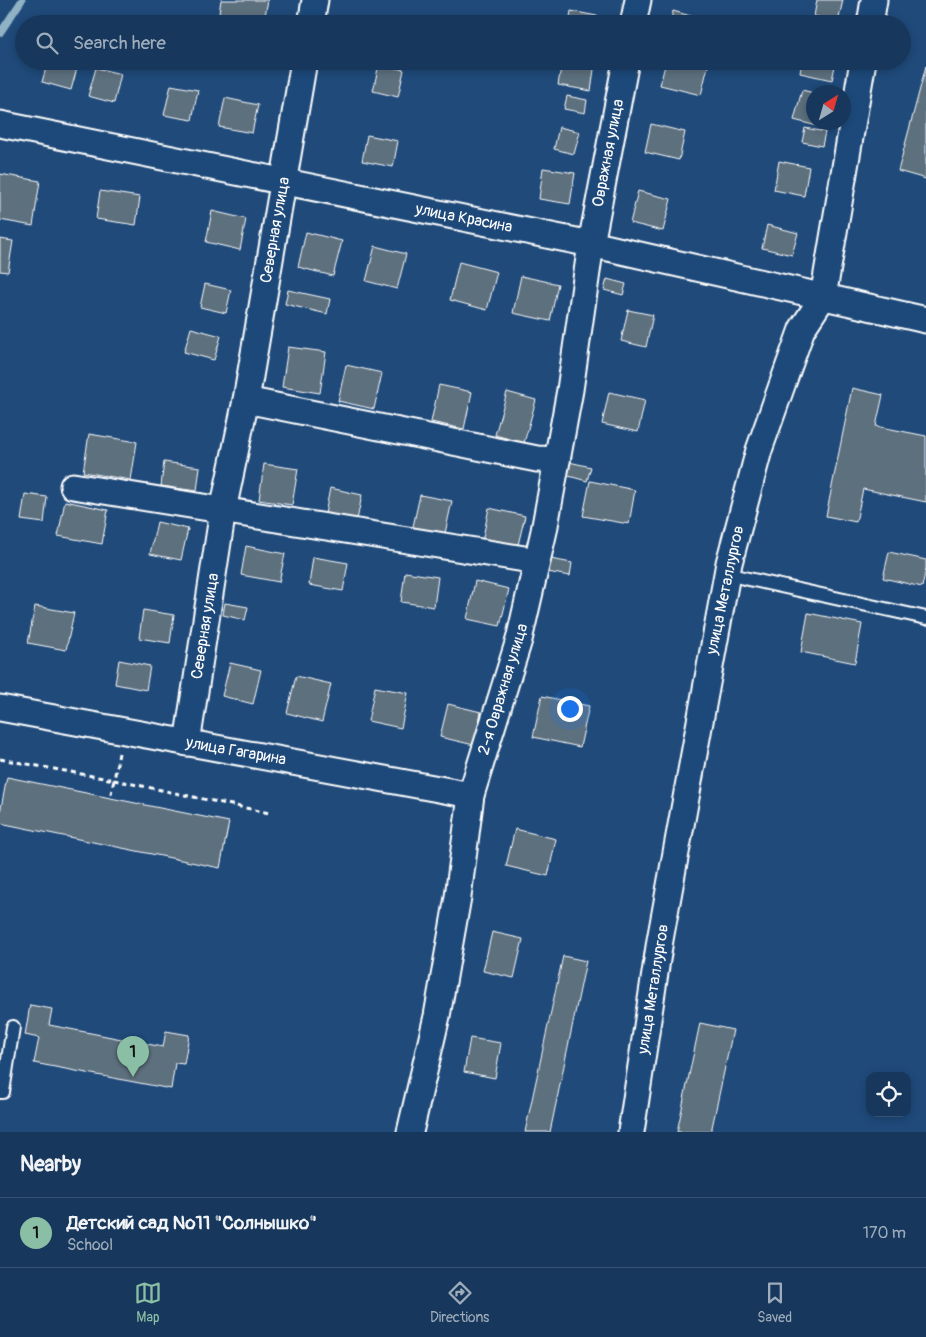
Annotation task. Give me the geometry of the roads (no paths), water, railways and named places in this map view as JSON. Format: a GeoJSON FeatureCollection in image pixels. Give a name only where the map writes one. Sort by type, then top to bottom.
{"type":"FeatureCollection","features":[{"type":"Feature","properties":{"kind":"street"},"geometry":{"type":"LineString","coordinates":[[312,15],[315,0]]}},
{"type":"Feature","properties":{"kind":"street"},"geometry":{"type":"LineString","coordinates":[[635,15],[638,0]]}},
{"type":"Feature","properties":{"kind":"street"},"geometry":{"type":"LineString","coordinates":[[872,15],[874,0]]}},
{"type":"Feature","properties":{"kind":"street","name":"Северная улица"},"geometry":{"type":"LineString","coordinates":[[187,743],[223,510],[246,400],[302,70]]}},
{"type":"Feature","properties":{"kind":"street","name":"Овражная улица"},"geometry":{"type":"LineString","coordinates":[[591,244],[624,70]]}},
{"type":"Feature","properties":{"kind":"street","name":"улица Металлургов"},"geometry":{"type":"LineString","coordinates":[[631,1132],[660,940],[726,574],[759,450],[802,329],[822,298],[861,70]]}},
{"type":"Feature","properties":{"kind":"street","name":"улица Красина"},"geometry":{"type":"LineString","coordinates":[[0,124],[591,244],[822,298],[926,320]]}},
{"type":"Feature","properties":{"kind":"street","name":"2-я Овражная улица"},"geometry":{"type":"LineString","coordinates":[[410,1132],[437,1016],[458,897],[472,794],[520,640],[537,561],[570,390],[591,244]]}},
{"type":"Feature","properties":{"kind":"street"},"geometry":{"type":"LineString","coordinates":[[246,400],[528,457],[557,460]]}},
{"type":"Feature","properties":{"kind":"street"},"geometry":{"type":"LineString","coordinates":[[73,486],[537,561]]}},
{"type":"Feature","properties":{"kind":"street","name":"улица Гагарина"},"geometry":{"type":"LineString","coordinates":[[0,708],[472,794]]}},
{"type":"Feature","properties":{"kind":"lane"},"geometry":{"type":"LineString","coordinates":[[726,574],[926,618]]}},
{"type":"Feature","properties":{"kind":"lane"},"geometry":{"type":"LineString","coordinates":[[0,1092],[3,1092],[13,1027]]}},
{"type":"Feature","properties":{"kind":"waterway"},"geometry":{"type":"LineString","coordinates":[[0,33],[22,0]]}},
{"type":"Feature","properties":{"kind":"place","name":"Детский сад №11 \"Солнышко\""},"geometry":{"type":"Point","coordinates":[133,1077]}}]}
